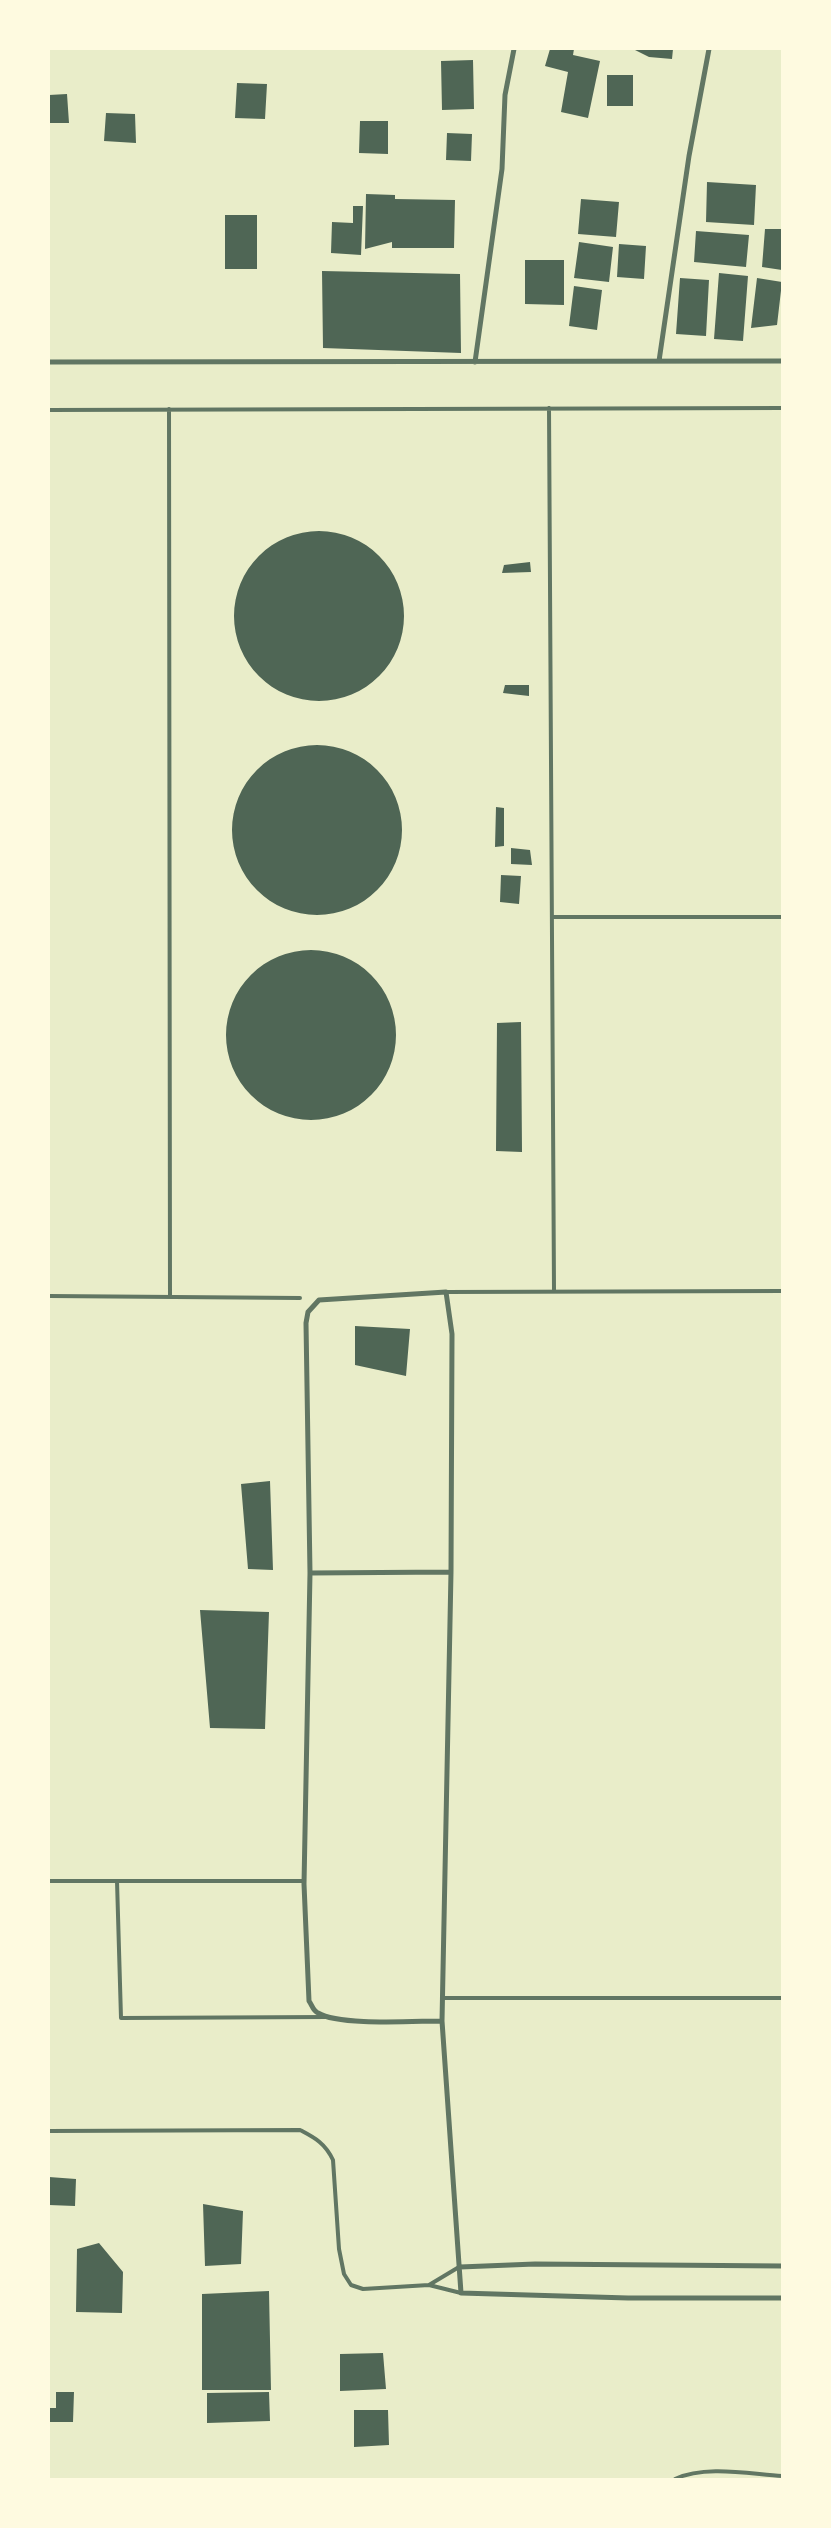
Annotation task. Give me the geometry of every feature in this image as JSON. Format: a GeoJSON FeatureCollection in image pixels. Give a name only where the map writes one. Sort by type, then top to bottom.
{"type":"FeatureCollection","features":[{"type":"Feature","properties":{"kind":"street"},"geometry":{"type":"LineString","coordinates":[[475,362],[502,169],[505,95],[514,49]]}},
{"type":"Feature","properties":{"kind":"street"},"geometry":{"type":"LineString","coordinates":[[658,361],[689,156],[709,49]]}},
{"type":"Feature","properties":{"kind":"street"},"geometry":{"type":"LineString","coordinates":[[49,362],[782,361]]}},
{"type":"Feature","properties":{"kind":"street"},"geometry":{"type":"LineString","coordinates":[[442,2022],[348,2020],[326,2017],[315,2012],[309,2001],[304,1881],[310,1573],[306,1323],[308,1312],[319,1300],[446,1292],[452,1334],[451,1572],[442,2022],[461,2293],[628,2298],[782,2298]]}},
{"type":"Feature","properties":{"kind":"street"},"geometry":{"type":"LineString","coordinates":[[310,1573],[451,1572]]}},
{"type":"Feature","properties":{"kind":"street"},"geometry":{"type":"LineString","coordinates":[[460,2267],[535,2264],[782,2266]]}},
{"type":"Feature","properties":{"kind":"lane"},"geometry":{"type":"LineString","coordinates":[[549,408],[554,1292]]}},
{"type":"Feature","properties":{"kind":"lane"},"geometry":{"type":"LineString","coordinates":[[49,410],[782,408]]}},
{"type":"Feature","properties":{"kind":"lane"},"geometry":{"type":"LineString","coordinates":[[169,410],[170,1297]]}},
{"type":"Feature","properties":{"kind":"lane"},"geometry":{"type":"LineString","coordinates":[[552,917],[782,917]]}},
{"type":"Feature","properties":{"kind":"lane"},"geometry":{"type":"LineString","coordinates":[[446,1292],[782,1291]]}},
{"type":"Feature","properties":{"kind":"lane"},"geometry":{"type":"LineString","coordinates":[[49,1296],[300,1298]]}},
{"type":"Feature","properties":{"kind":"lane"},"geometry":{"type":"LineString","coordinates":[[49,1881],[304,1881]]}},
{"type":"Feature","properties":{"kind":"lane"},"geometry":{"type":"LineString","coordinates":[[117,1881],[121,2018],[326,2017]]}},
{"type":"Feature","properties":{"kind":"lane"},"geometry":{"type":"LineString","coordinates":[[443,1998],[782,1998]]}},
{"type":"Feature","properties":{"kind":"lane"},"geometry":{"type":"LineString","coordinates":[[49,2131],[300,2130],[320,2140],[328,2149],[333,2160],[339,2249],[344,2274],[351,2284],[363,2289],[429,2285],[461,2293]]}},
{"type":"Feature","properties":{"kind":"lane"},"geometry":{"type":"LineString","coordinates":[[429,2285],[460,2267]]}},
{"type":"Feature","properties":{"kind":"lane"},"geometry":{"type":"LineString","coordinates":[[675,2479],[684,2475],[707,2472],[782,2476]]}},
{"type":"Feature","properties":{"kind":"building"},"geometry":{"type":"Polygon","coordinates":[[[550,49],[574,49],[573,55],[600,61],[588,118],[561,112],[568,72],[545,66],[550,49]]]}},
{"type":"Feature","properties":{"kind":"building"},"geometry":{"type":"Polygon","coordinates":[[[633,49],[673,49],[672,59],[649,57],[633,49]]]}},
{"type":"Feature","properties":{"kind":"building"},"geometry":{"type":"Polygon","coordinates":[[[473,60],[474,109],[442,110],[441,61],[473,60]]]}},
{"type":"Feature","properties":{"kind":"building"},"geometry":{"type":"Polygon","coordinates":[[[607,75],[633,75],[633,106],[607,106],[607,75]]]}},
{"type":"Feature","properties":{"kind":"building"},"geometry":{"type":"Polygon","coordinates":[[[237,83],[267,84],[265,119],[235,118],[237,83]]]}},
{"type":"Feature","properties":{"kind":"building"},"geometry":{"type":"Polygon","coordinates":[[[67,94],[69,123],[49,123],[49,95],[67,94]]]}},
{"type":"Feature","properties":{"kind":"building"},"geometry":{"type":"Polygon","coordinates":[[[106,113],[135,114],[136,143],[104,141],[106,113]]]}},
{"type":"Feature","properties":{"kind":"building"},"geometry":{"type":"Polygon","coordinates":[[[360,121],[388,121],[388,154],[359,153],[360,121]]]}},
{"type":"Feature","properties":{"kind":"building"},"geometry":{"type":"Polygon","coordinates":[[[447,133],[472,134],[471,161],[446,160],[447,133]]]}},
{"type":"Feature","properties":{"kind":"building"},"geometry":{"type":"Polygon","coordinates":[[[707,182],[756,185],[754,225],[706,222],[707,182]]]}},
{"type":"Feature","properties":{"kind":"building"},"geometry":{"type":"Polygon","coordinates":[[[366,194],[395,195],[395,199],[455,200],[454,248],[392,248],[392,242],[365,249],[366,194]]]}},
{"type":"Feature","properties":{"kind":"building"},"geometry":{"type":"Polygon","coordinates":[[[581,199],[619,202],[616,237],[578,234],[581,199]]]}},
{"type":"Feature","properties":{"kind":"building"},"geometry":{"type":"Polygon","coordinates":[[[353,206],[363,206],[361,255],[331,253],[332,222],[353,223],[353,206]]]}},
{"type":"Feature","properties":{"kind":"building"},"geometry":{"type":"Polygon","coordinates":[[[225,215],[257,215],[257,269],[225,269],[225,215]]]}},
{"type":"Feature","properties":{"kind":"building"},"geometry":{"type":"Polygon","coordinates":[[[765,229],[782,229],[782,270],[762,267],[765,229]]]}},
{"type":"Feature","properties":{"kind":"building"},"geometry":{"type":"Polygon","coordinates":[[[696,231],[749,235],[746,267],[694,262],[696,231]]]}},
{"type":"Feature","properties":{"kind":"building"},"geometry":{"type":"Polygon","coordinates":[[[579,242],[613,247],[609,282],[574,278],[579,242]]]}},
{"type":"Feature","properties":{"kind":"building"},"geometry":{"type":"Polygon","coordinates":[[[619,244],[646,246],[644,279],[617,277],[619,244]]]}},
{"type":"Feature","properties":{"kind":"building"},"geometry":{"type":"Polygon","coordinates":[[[525,260],[564,260],[564,305],[525,304],[525,260]]]}},
{"type":"Feature","properties":{"kind":"building"},"geometry":{"type":"Polygon","coordinates":[[[322,271],[460,274],[461,353],[323,348],[322,271]]]}},
{"type":"Feature","properties":{"kind":"building"},"geometry":{"type":"Polygon","coordinates":[[[719,273],[748,276],[743,341],[714,339],[719,273]]]}},
{"type":"Feature","properties":{"kind":"building"},"geometry":{"type":"Polygon","coordinates":[[[680,278],[709,280],[706,336],[676,334],[680,278]]]}},
{"type":"Feature","properties":{"kind":"building"},"geometry":{"type":"Polygon","coordinates":[[[757,278],[782,282],[777,325],[751,328],[757,278]]]}},
{"type":"Feature","properties":{"kind":"building"},"geometry":{"type":"Polygon","coordinates":[[[574,286],[602,290],[597,330],[569,326],[574,286]]]}},
{"type":"Feature","properties":{"kind":"building"},"geometry":{"type":"Polygon","coordinates":[[[327,531],[352,537],[373,550],[385,562],[401,591],[404,616],[403,633],[398,649],[385,670],[373,682],[344,698],[311,701],[286,695],[265,682],[253,670],[237,641],[234,608],[240,583],[253,562],[265,550],[294,534],[327,531]]]}},
{"type":"Feature","properties":{"kind":"building"},"geometry":{"type":"Polygon","coordinates":[[[530,562],[531,572],[502,573],[504,565],[530,562]]]}},
{"type":"Feature","properties":{"kind":"building"},"geometry":{"type":"Polygon","coordinates":[[[505,685],[529,685],[529,696],[503,693],[505,685]]]}},
{"type":"Feature","properties":{"kind":"building"},"geometry":{"type":"Polygon","coordinates":[[[325,745],[350,751],[371,764],[383,776],[399,805],[402,830],[401,847],[396,863],[383,884],[371,896],[342,912],[309,915],[284,909],[263,896],[251,884],[235,855],[232,822],[238,797],[251,776],[263,764],[292,748],[325,745]]]}},
{"type":"Feature","properties":{"kind":"building"},"geometry":{"type":"Polygon","coordinates":[[[496,807],[504,808],[504,846],[495,847],[496,807]]]}},
{"type":"Feature","properties":{"kind":"building"},"geometry":{"type":"Polygon","coordinates":[[[511,848],[530,850],[532,865],[511,864],[511,848]]]}},
{"type":"Feature","properties":{"kind":"building"},"geometry":{"type":"Polygon","coordinates":[[[501,875],[521,876],[519,904],[500,902],[501,875]]]}},
{"type":"Feature","properties":{"kind":"building"},"geometry":{"type":"Polygon","coordinates":[[[319,950],[344,956],[365,969],[377,981],[393,1010],[396,1035],[395,1052],[390,1068],[377,1089],[365,1101],[336,1117],[303,1120],[278,1114],[257,1101],[245,1089],[229,1060],[226,1027],[232,1002],[245,981],[257,969],[286,953],[319,950]]]}},
{"type":"Feature","properties":{"kind":"building"},"geometry":{"type":"Polygon","coordinates":[[[521,1022],[522,1152],[496,1151],[497,1023],[521,1022]]]}},
{"type":"Feature","properties":{"kind":"building"},"geometry":{"type":"Polygon","coordinates":[[[355,1326],[410,1329],[406,1376],[355,1365],[355,1326]]]}},
{"type":"Feature","properties":{"kind":"building"},"geometry":{"type":"Polygon","coordinates":[[[270,1481],[273,1570],[248,1569],[241,1484],[270,1481]]]}},
{"type":"Feature","properties":{"kind":"building"},"geometry":{"type":"Polygon","coordinates":[[[200,1610],[269,1612],[265,1729],[210,1728],[200,1610]]]}},
{"type":"Feature","properties":{"kind":"building"},"geometry":{"type":"Polygon","coordinates":[[[49,2177],[76,2179],[75,2206],[49,2205],[49,2177]]]}},
{"type":"Feature","properties":{"kind":"building"},"geometry":{"type":"Polygon","coordinates":[[[203,2204],[243,2211],[241,2264],[205,2266],[203,2204]]]}},
{"type":"Feature","properties":{"kind":"building"},"geometry":{"type":"Polygon","coordinates":[[[99,2243],[123,2272],[122,2313],[76,2312],[77,2249],[99,2243]]]}},
{"type":"Feature","properties":{"kind":"building"},"geometry":{"type":"Polygon","coordinates":[[[269,2291],[271,2390],[202,2390],[202,2294],[269,2291]]]}},
{"type":"Feature","properties":{"kind":"building"},"geometry":{"type":"Polygon","coordinates":[[[383,2353],[386,2389],[340,2391],[340,2354],[383,2353]]]}},
{"type":"Feature","properties":{"kind":"building"},"geometry":{"type":"Polygon","coordinates":[[[56,2392],[74,2392],[73,2422],[49,2422],[49,2408],[56,2408],[56,2392]]]}},
{"type":"Feature","properties":{"kind":"building"},"geometry":{"type":"Polygon","coordinates":[[[269,2392],[270,2421],[207,2423],[207,2393],[269,2392]]]}},
{"type":"Feature","properties":{"kind":"building"},"geometry":{"type":"Polygon","coordinates":[[[354,2410],[388,2410],[389,2445],[354,2447],[354,2410]]]}}]}
